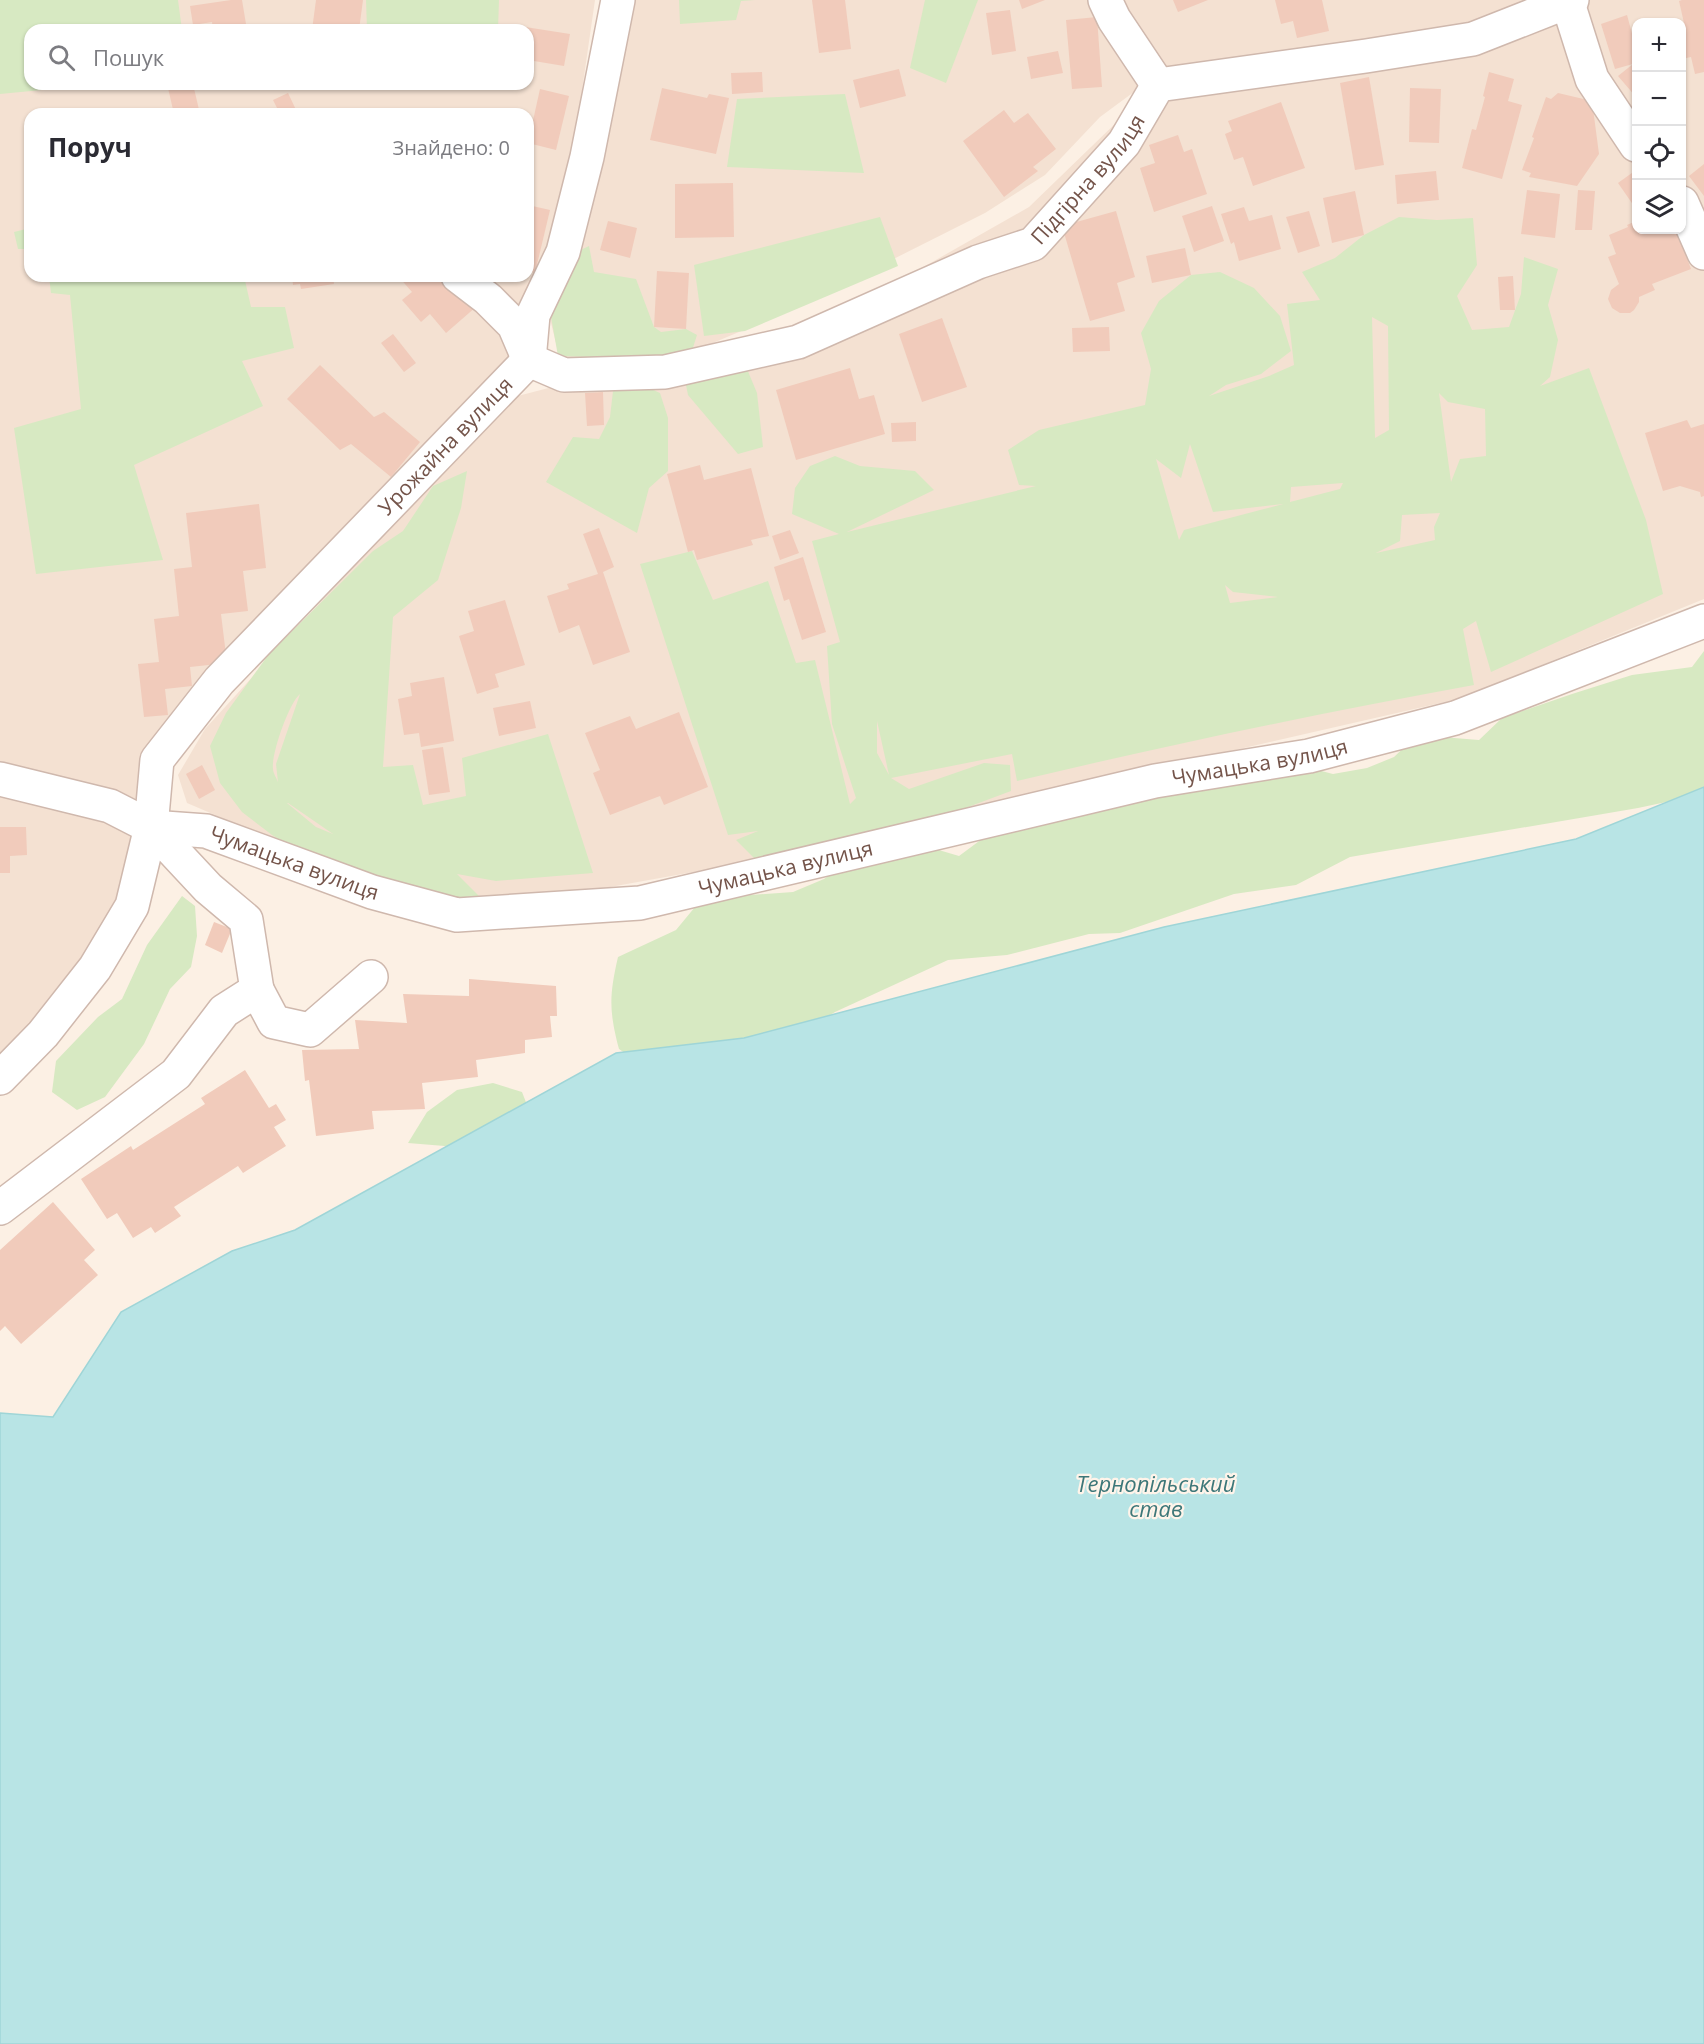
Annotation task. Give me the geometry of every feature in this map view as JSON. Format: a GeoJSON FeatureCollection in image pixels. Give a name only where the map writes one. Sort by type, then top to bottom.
{"type":"FeatureCollection","features":[{"type":"Feature","properties":{"kind":"street","name":"Урожайна вулиця"},"geometry":{"type":"LineString","coordinates":[[151,827],[157,760],[219,681],[529,360],[533,315],[563,252],[587,157],[618,0]]}},
{"type":"Feature","properties":{"kind":"street"},"geometry":{"type":"LineString","coordinates":[[1106,0],[1114,19],[1158,85],[1473,39],[1572,0]]}},
{"type":"Feature","properties":{"kind":"street"},"geometry":{"type":"LineString","coordinates":[[1568,0],[1592,79],[1632,140]]}},
{"type":"Feature","properties":{"kind":"street","name":"Підгірна вулиця"},"geometry":{"type":"LineString","coordinates":[[529,360],[564,375],[665,372],[787,345],[978,262],[1033,244],[1124,143],[1158,85]]}},
{"type":"Feature","properties":{"kind":"street"},"geometry":{"type":"LineString","coordinates":[[1686,212],[1704,253]]}},
{"type":"Feature","properties":{"kind":"street"},"geometry":{"type":"LineString","coordinates":[[466,282],[488,299],[514,325],[529,360]]}},
{"type":"Feature","properties":{"kind":"street","name":"Чумацька вулиця"},"geometry":{"type":"LineString","coordinates":[[151,827],[206,831],[372,892],[457,915],[640,903],[1155,782],[1309,756],[1455,718],[1704,621]]}},
{"type":"Feature","properties":{"kind":"street"},"geometry":{"type":"LineString","coordinates":[[0,779],[110,806],[151,827],[208,888],[246,920],[257,990],[274,1022],[310,1030],[371,977]]}},
{"type":"Feature","properties":{"kind":"street"},"geometry":{"type":"LineString","coordinates":[[0,1078],[43,1034],[95,968],[132,906],[151,827]]}},
{"type":"Feature","properties":{"kind":"street"},"geometry":{"type":"LineString","coordinates":[[0,1208],[176,1074],[224,1011],[257,990]]}},
{"type":"Feature","properties":{"kind":"shaded area"},"geometry":{"type":"Polygon","coordinates":[[[0,0],[595,0],[562,229],[525,364],[163,756],[149,815],[0,765],[0,0]]]}},
{"type":"Feature","properties":{"kind":"shaded area"},"geometry":{"type":"Polygon","coordinates":[[[618,0],[1104,0],[1142,86],[1100,117],[1045,175],[985,213],[796,308],[689,353],[561,363],[550,319],[592,170],[618,0]]]}},
{"type":"Feature","properties":{"kind":"shaded area"},"geometry":{"type":"Polygon","coordinates":[[[1115,0],[1553,0],[1488,24],[1157,80],[1115,0]]]}},
{"type":"Feature","properties":{"kind":"shaded area"},"geometry":{"type":"Polygon","coordinates":[[[1589,0],[1704,0],[1704,257],[1686,222],[1686,18],[1632,18],[1632,137],[1576,4],[1589,0]]]}},
{"type":"Feature","properties":{"kind":"shaded area"},"geometry":{"type":"Polygon","coordinates":[[[1551,16],[1604,107],[1632,146],[1632,234],[1685,234],[1704,260],[1704,599],[1458,699],[793,854],[538,900],[366,894],[285,845],[187,803],[178,775],[205,729],[510,398],[564,384],[720,365],[883,290],[1029,207],[1153,87],[1551,16]]]}},
{"type":"Feature","properties":{"kind":"shaded area"},"geometry":{"type":"Polygon","coordinates":[[[0,776],[143,832],[138,885],[0,1072],[0,776]]]}},
{"type":"Feature","properties":{"kind":"green space"},"geometry":{"type":"Polygon","coordinates":[[[0,0],[178,0],[181,24],[24,24],[24,90],[42,90],[0,94],[0,0]]]}},
{"type":"Feature","properties":{"kind":"green space"},"geometry":{"type":"Polygon","coordinates":[[[366,0],[499,0],[498,24],[367,24],[366,0]]]}},
{"type":"Feature","properties":{"kind":"green space"},"geometry":{"type":"Polygon","coordinates":[[[679,0],[755,0],[741,1],[736,20],[680,24],[679,0]]]}},
{"type":"Feature","properties":{"kind":"green space"},"geometry":{"type":"Polygon","coordinates":[[[925,0],[978,0],[946,83],[910,68],[925,0]]]}},
{"type":"Feature","properties":{"kind":"green space"},"geometry":{"type":"Polygon","coordinates":[[[845,94],[864,173],[727,167],[737,99],[845,94]]]}},
{"type":"Feature","properties":{"kind":"green space"},"geometry":{"type":"Polygon","coordinates":[[[880,217],[898,266],[745,331],[704,336],[694,265],[880,217]]]}},
{"type":"Feature","properties":{"kind":"green space"},"geometry":{"type":"Polygon","coordinates":[[[1399,217],[1437,220],[1473,218],[1477,265],[1457,296],[1472,330],[1509,327],[1521,294],[1524,257],[1558,269],[1548,305],[1558,340],[1550,377],[1540,386],[1589,368],[1646,520],[1663,594],[1491,672],[1476,621],[1463,629],[1474,685],[1244,730],[1017,781],[1012,754],[891,778],[909,789],[984,763],[1010,765],[1011,791],[936,819],[858,833],[781,855],[755,859],[736,840],[758,831],[728,835],[640,564],[692,551],[713,600],[768,581],[796,663],[815,660],[850,804],[856,798],[832,724],[827,646],[840,642],[812,541],[839,534],[792,514],[795,488],[810,466],[835,456],[860,466],[915,471],[934,490],[847,532],[1036,486],[1019,485],[1008,450],[1039,430],[1145,405],[1151,369],[1141,333],[1159,301],[1191,275],[1220,272],[1254,288],[1280,316],[1291,351],[1261,374],[1226,385],[1209,396],[1294,365],[1287,304],[1320,300],[1302,272],[1335,258],[1364,235],[1399,217]],[[1372,317],[1375,438],[1389,430],[1388,326],[1372,317]],[[1439,393],[1451,482],[1460,459],[1486,456],[1485,409],[1448,402],[1439,393]],[[1190,444],[1181,478],[1156,459],[1179,540],[1184,530],[1283,504],[1213,512],[1190,444]],[[1343,483],[1291,487],[1290,502],[1340,489],[1343,483]],[[1440,513],[1402,515],[1400,541],[1376,553],[1435,540],[1434,527],[1440,513]],[[1225,585],[1230,603],[1278,597],[1233,592],[1225,585]],[[877,721],[877,753],[889,775],[877,721]]]}},
{"type":"Feature","properties":{"kind":"green space"},"geometry":{"type":"Polygon","coordinates":[[[24,230],[24,249],[18,249],[14,232],[24,230]]]}},
{"type":"Feature","properties":{"kind":"green space"},"geometry":{"type":"Polygon","coordinates":[[[589,246],[594,272],[636,279],[654,327],[661,332],[686,329],[697,335],[689,360],[558,356],[549,306],[566,257],[589,246]]]}},
{"type":"Feature","properties":{"kind":"green space"},"geometry":{"type":"Polygon","coordinates":[[[50,282],[245,282],[251,307],[285,307],[294,348],[242,361],[263,406],[134,465],[163,560],[36,574],[14,428],[81,409],[70,295],[51,293],[50,282]]]}},
{"type":"Feature","properties":{"kind":"green space"},"geometry":{"type":"Polygon","coordinates":[[[747,369],[757,393],[763,447],[738,454],[688,395],[683,370],[747,369]]]}},
{"type":"Feature","properties":{"kind":"green space"},"geometry":{"type":"Polygon","coordinates":[[[636,382],[660,393],[668,418],[668,471],[649,488],[637,533],[546,482],[573,437],[599,439],[610,417],[613,391],[636,382]]]}},
{"type":"Feature","properties":{"kind":"green space"},"geometry":{"type":"Polygon","coordinates":[[[467,471],[461,508],[438,580],[393,617],[383,767],[413,765],[423,805],[466,796],[462,758],[548,734],[593,873],[496,881],[457,874],[482,899],[445,903],[336,874],[272,835],[242,812],[220,783],[210,746],[226,713],[269,654],[373,551],[403,531],[433,486],[467,471]],[[300,694],[286,718],[275,752],[273,769],[278,782],[276,764],[300,694]],[[288,803],[316,827],[333,834],[288,803]]]}},
{"type":"Feature","properties":{"kind":"green space"},"geometry":{"type":"Polygon","coordinates":[[[1704,651],[1704,794],[1638,808],[1350,857],[1296,885],[1234,894],[1120,933],[1089,934],[1007,955],[948,960],[835,1012],[784,1043],[644,1066],[619,1049],[611,1003],[618,957],[676,930],[695,907],[724,897],[793,892],[824,879],[874,845],[905,840],[959,856],[1009,819],[1271,758],[1333,774],[1367,768],[1394,757],[1417,735],[1479,740],[1502,718],[1632,675],[1692,667],[1704,651]]]}},
{"type":"Feature","properties":{"kind":"green space"},"geometry":{"type":"Polygon","coordinates":[[[182,896],[195,906],[197,936],[191,967],[170,989],[144,1044],[105,1097],[77,1110],[52,1092],[56,1061],[98,1017],[122,999],[147,945],[182,896]]]}},
{"type":"Feature","properties":{"kind":"green space"},"geometry":{"type":"Polygon","coordinates":[[[493,1083],[522,1092],[536,1128],[481,1149],[408,1143],[427,1112],[457,1090],[493,1083]]]}},
{"type":"Feature","properties":{"kind":"water","name":"Тернопільський став"},"geometry":{"type":"Polygon","coordinates":[[[1704,787],[1704,2044],[0,2044],[0,1413],[53,1417],[121,1312],[232,1251],[295,1230],[616,1053],[744,1038],[1164,927],[1576,839],[1704,787]]]}},
{"type":"Feature","properties":{"kind":"building"},"geometry":{"type":"Polygon","coordinates":[[[242,0],[246,24],[212,24],[212,22],[193,24],[190,6],[242,0]]]}},
{"type":"Feature","properties":{"kind":"building"},"geometry":{"type":"Polygon","coordinates":[[[316,0],[363,0],[360,24],[313,24],[316,0]]]}},
{"type":"Feature","properties":{"kind":"building"},"geometry":{"type":"Polygon","coordinates":[[[812,0],[845,0],[851,49],[819,53],[812,0]]]}},
{"type":"Feature","properties":{"kind":"building"},"geometry":{"type":"Polygon","coordinates":[[[1019,0],[1045,0],[1022,9],[1019,0]]]}},
{"type":"Feature","properties":{"kind":"building"},"geometry":{"type":"Polygon","coordinates":[[[1173,0],[1208,0],[1178,12],[1173,0]]]}},
{"type":"Feature","properties":{"kind":"building"},"geometry":{"type":"Polygon","coordinates":[[[1275,0],[1322,0],[1329,31],[1297,38],[1293,21],[1281,24],[1275,0]]]}},
{"type":"Feature","properties":{"kind":"building"},"geometry":{"type":"Polygon","coordinates":[[[1704,0],[1704,72],[1695,74],[1691,57],[1686,58],[1686,18],[1683,18],[1679,1],[1704,0]]]}},
{"type":"Feature","properties":{"kind":"building"},"geometry":{"type":"Polygon","coordinates":[[[1010,10],[1016,51],[992,55],[986,13],[1010,10]]]}},
{"type":"Feature","properties":{"kind":"building"},"geometry":{"type":"Polygon","coordinates":[[[1627,15],[1632,33],[1632,64],[1615,69],[1601,24],[1627,15]]]}},
{"type":"Feature","properties":{"kind":"building"},"geometry":{"type":"Polygon","coordinates":[[[1097,17],[1102,87],[1072,89],[1066,20],[1097,17]]]}},
{"type":"Feature","properties":{"kind":"building"},"geometry":{"type":"Polygon","coordinates":[[[534,28],[570,34],[564,66],[534,61],[534,28]]]}},
{"type":"Feature","properties":{"kind":"building"},"geometry":{"type":"Polygon","coordinates":[[[1058,51],[1063,73],[1031,79],[1027,57],[1058,51]]]}},
{"type":"Feature","properties":{"kind":"building"},"geometry":{"type":"Polygon","coordinates":[[[1632,65],[1632,92],[1618,76],[1632,65]]]}},
{"type":"Feature","properties":{"kind":"building"},"geometry":{"type":"Polygon","coordinates":[[[899,69],[906,96],[860,108],[853,80],[899,69]]]}},
{"type":"Feature","properties":{"kind":"building"},"geometry":{"type":"Polygon","coordinates":[[[762,72],[763,92],[732,94],[731,73],[762,72]]]}},
{"type":"Feature","properties":{"kind":"building"},"geometry":{"type":"Polygon","coordinates":[[[1489,72],[1514,79],[1508,101],[1522,105],[1502,179],[1462,168],[1472,129],[1476,130],[1489,72]]]}},
{"type":"Feature","properties":{"kind":"building"},"geometry":{"type":"Polygon","coordinates":[[[1369,77],[1384,165],[1355,170],[1340,83],[1369,77]]]}},
{"type":"Feature","properties":{"kind":"building"},"geometry":{"type":"Polygon","coordinates":[[[662,88],[707,98],[709,94],[729,98],[716,154],[650,140],[662,88]]]}},
{"type":"Feature","properties":{"kind":"building"},"geometry":{"type":"Polygon","coordinates":[[[1410,88],[1441,89],[1439,143],[1409,142],[1410,88]]]}},
{"type":"Feature","properties":{"kind":"building"},"geometry":{"type":"Polygon","coordinates":[[[540,89],[569,96],[556,150],[534,144],[534,116],[540,89]]]}},
{"type":"Feature","properties":{"kind":"building"},"geometry":{"type":"Polygon","coordinates":[[[168,90],[194,90],[199,108],[173,108],[168,90]]]}},
{"type":"Feature","properties":{"kind":"building"},"geometry":{"type":"Polygon","coordinates":[[[288,93],[295,108],[277,108],[273,100],[288,93]]]}},
{"type":"Feature","properties":{"kind":"building"},"geometry":{"type":"Polygon","coordinates":[[[1558,93],[1592,101],[1599,154],[1577,186],[1529,177],[1531,173],[1522,170],[1546,97],[1551,99],[1558,93]]]}},
{"type":"Feature","properties":{"kind":"building"},"geometry":{"type":"Polygon","coordinates":[[[1281,102],[1305,168],[1253,186],[1243,157],[1234,160],[1225,134],[1232,131],[1228,121],[1281,102]]]}},
{"type":"Feature","properties":{"kind":"building"},"geometry":{"type":"Polygon","coordinates":[[[1004,110],[1014,123],[1028,113],[1056,149],[1033,167],[1038,171],[1004,197],[963,141],[1004,110]]]}},
{"type":"Feature","properties":{"kind":"building"},"geometry":{"type":"Polygon","coordinates":[[[1178,135],[1184,152],[1192,149],[1207,194],[1154,212],[1140,168],[1155,163],[1149,145],[1178,135]]]}},
{"type":"Feature","properties":{"kind":"building"},"geometry":{"type":"Polygon","coordinates":[[[1704,164],[1704,196],[1689,176],[1704,164]]]}},
{"type":"Feature","properties":{"kind":"building"},"geometry":{"type":"Polygon","coordinates":[[[1436,171],[1439,200],[1397,204],[1395,175],[1436,171]]]}},
{"type":"Feature","properties":{"kind":"building"},"geometry":{"type":"Polygon","coordinates":[[[1632,173],[1632,203],[1618,183],[1632,173]]]}},
{"type":"Feature","properties":{"kind":"building"},"geometry":{"type":"Polygon","coordinates":[[[733,183],[734,237],[675,238],[675,184],[733,183]]]}},
{"type":"Feature","properties":{"kind":"building"},"geometry":{"type":"Polygon","coordinates":[[[1527,190],[1560,194],[1555,238],[1521,234],[1527,190]]]}},
{"type":"Feature","properties":{"kind":"building"},"geometry":{"type":"Polygon","coordinates":[[[1578,190],[1595,191],[1592,230],[1575,230],[1578,190]]]}},
{"type":"Feature","properties":{"kind":"building"},"geometry":{"type":"Polygon","coordinates":[[[1355,191],[1364,235],[1332,243],[1323,198],[1355,191]]]}},
{"type":"Feature","properties":{"kind":"building"},"geometry":{"type":"Polygon","coordinates":[[[534,206],[550,210],[534,273],[534,206]]]}},
{"type":"Feature","properties":{"kind":"building"},"geometry":{"type":"Polygon","coordinates":[[[1212,206],[1224,241],[1194,252],[1182,216],[1212,206]]]}},
{"type":"Feature","properties":{"kind":"building"},"geometry":{"type":"Polygon","coordinates":[[[1244,207],[1249,221],[1272,215],[1281,249],[1239,261],[1234,242],[1231,244],[1221,214],[1244,207]]]}},
{"type":"Feature","properties":{"kind":"building"},"geometry":{"type":"Polygon","coordinates":[[[1116,211],[1135,277],[1117,283],[1125,311],[1090,321],[1062,226],[1116,211]]]}},
{"type":"Feature","properties":{"kind":"building"},"geometry":{"type":"Polygon","coordinates":[[[1309,211],[1320,246],[1298,253],[1286,217],[1309,211]]]}},
{"type":"Feature","properties":{"kind":"building"},"geometry":{"type":"Polygon","coordinates":[[[608,221],[637,228],[630,258],[600,250],[608,221]]]}},
{"type":"Feature","properties":{"kind":"building"},"geometry":{"type":"Polygon","coordinates":[[[1632,223],[1632,234],[1682,234],[1689,252],[1685,253],[1691,269],[1652,284],[1655,290],[1639,297],[1634,310],[1630,313],[1620,313],[1612,308],[1608,299],[1611,290],[1619,284],[1608,257],[1616,254],[1609,235],[1628,227],[1627,225],[1632,223]]]}},
{"type":"Feature","properties":{"kind":"building"},"geometry":{"type":"Polygon","coordinates":[[[1185,248],[1191,275],[1152,283],[1146,256],[1185,248]]]}},
{"type":"Feature","properties":{"kind":"building"},"geometry":{"type":"Polygon","coordinates":[[[657,271],[689,273],[686,329],[654,327],[657,271]]]}},
{"type":"Feature","properties":{"kind":"building"},"geometry":{"type":"Polygon","coordinates":[[[1513,276],[1515,310],[1500,310],[1498,277],[1513,276]]]}},
{"type":"Feature","properties":{"kind":"building"},"geometry":{"type":"Polygon","coordinates":[[[293,282],[334,282],[334,284],[301,289],[300,284],[293,285],[293,282]]]}},
{"type":"Feature","properties":{"kind":"building"},"geometry":{"type":"Polygon","coordinates":[[[403,282],[456,282],[477,306],[446,333],[430,314],[421,322],[402,300],[412,292],[403,282]]]}},
{"type":"Feature","properties":{"kind":"building"},"geometry":{"type":"Polygon","coordinates":[[[942,318],[967,387],[922,402],[899,334],[942,318]]]}},
{"type":"Feature","properties":{"kind":"building"},"geometry":{"type":"Polygon","coordinates":[[[1109,327],[1110,351],[1073,352],[1072,328],[1109,327]]]}},
{"type":"Feature","properties":{"kind":"building"},"geometry":{"type":"Polygon","coordinates":[[[393,334],[416,363],[404,372],[381,343],[393,334]]]}},
{"type":"Feature","properties":{"kind":"building"},"geometry":{"type":"Polygon","coordinates":[[[320,365],[374,417],[384,412],[420,442],[391,477],[351,444],[340,450],[287,399],[320,365]]]}},
{"type":"Feature","properties":{"kind":"building"},"geometry":{"type":"Polygon","coordinates":[[[850,368],[859,399],[874,395],[885,434],[796,460],[776,390],[850,368]]]}},
{"type":"Feature","properties":{"kind":"building"},"geometry":{"type":"Polygon","coordinates":[[[603,392],[604,425],[587,426],[585,393],[603,392]]]}},
{"type":"Feature","properties":{"kind":"building"},"geometry":{"type":"Polygon","coordinates":[[[1687,420],[1691,428],[1704,424],[1704,496],[1701,497],[1700,492],[1680,486],[1663,491],[1645,433],[1687,420]]]}},
{"type":"Feature","properties":{"kind":"building"},"geometry":{"type":"Polygon","coordinates":[[[916,422],[916,441],[892,442],[891,423],[916,422]]]}},
{"type":"Feature","properties":{"kind":"building"},"geometry":{"type":"Polygon","coordinates":[[[700,465],[704,480],[751,468],[769,536],[751,540],[753,545],[697,560],[694,550],[688,552],[667,474],[700,465]]]}},
{"type":"Feature","properties":{"kind":"building"},"geometry":{"type":"Polygon","coordinates":[[[259,504],[266,568],[243,571],[248,611],[221,614],[227,663],[190,667],[192,686],[165,689],[168,715],[144,717],[138,664],[159,662],[154,619],[179,616],[174,569],[192,567],[186,513],[259,504]]]}},
{"type":"Feature","properties":{"kind":"building"},"geometry":{"type":"Polygon","coordinates":[[[599,528],[614,567],[603,572],[630,652],[593,665],[579,625],[559,633],[547,596],[569,589],[567,584],[598,574],[583,534],[599,528]]]}},
{"type":"Feature","properties":{"kind":"building"},"geometry":{"type":"Polygon","coordinates":[[[790,530],[799,553],[780,560],[772,536],[790,530]]]}},
{"type":"Feature","properties":{"kind":"building"},"geometry":{"type":"Polygon","coordinates":[[[803,557],[826,632],[802,640],[789,599],[784,601],[774,567],[803,557]]]}},
{"type":"Feature","properties":{"kind":"building"},"geometry":{"type":"Polygon","coordinates":[[[505,600],[525,665],[495,674],[499,687],[477,694],[459,636],[474,631],[468,611],[505,600]]]}},
{"type":"Feature","properties":{"kind":"building"},"geometry":{"type":"Polygon","coordinates":[[[444,677],[454,741],[421,747],[419,733],[404,735],[398,699],[412,696],[410,683],[444,677]]]}},
{"type":"Feature","properties":{"kind":"building"},"geometry":{"type":"Polygon","coordinates":[[[530,701],[536,728],[499,736],[493,708],[530,701]]]}},
{"type":"Feature","properties":{"kind":"building"},"geometry":{"type":"Polygon","coordinates":[[[679,712],[708,787],[664,805],[660,796],[610,815],[593,773],[600,770],[585,733],[630,716],[636,729],[679,712]]]}},
{"type":"Feature","properties":{"kind":"building"},"geometry":{"type":"Polygon","coordinates":[[[443,747],[450,792],[429,795],[422,750],[443,747]]]}},
{"type":"Feature","properties":{"kind":"building"},"geometry":{"type":"Polygon","coordinates":[[[202,765],[215,790],[199,799],[186,774],[202,765]]]}},
{"type":"Feature","properties":{"kind":"building"},"geometry":{"type":"Polygon","coordinates":[[[0,827],[26,827],[27,855],[10,856],[10,873],[0,873],[0,827]]]}},
{"type":"Feature","properties":{"kind":"building"},"geometry":{"type":"Polygon","coordinates":[[[214,922],[232,929],[222,953],[205,945],[214,922]]]}},
{"type":"Feature","properties":{"kind":"building"},"geometry":{"type":"Polygon","coordinates":[[[469,979],[556,986],[557,1016],[550,1016],[552,1037],[525,1040],[525,1053],[476,1060],[478,1077],[422,1083],[425,1109],[372,1111],[374,1129],[316,1136],[309,1080],[305,1081],[302,1050],[359,1049],[355,1020],[407,1023],[403,994],[469,996],[469,979]]]}},
{"type":"Feature","properties":{"kind":"building"},"geometry":{"type":"Polygon","coordinates":[[[245,1070],[269,1108],[276,1104],[286,1120],[274,1127],[286,1146],[243,1173],[238,1166],[174,1207],[181,1216],[155,1233],[151,1227],[133,1238],[117,1213],[107,1219],[81,1179],[131,1146],[133,1150],[205,1104],[201,1098],[245,1070]]]}},
{"type":"Feature","properties":{"kind":"building"},"geometry":{"type":"Polygon","coordinates":[[[53,1202],[95,1250],[84,1260],[98,1275],[21,1344],[5,1326],[0,1331],[0,1250],[53,1202]]]}}]}
